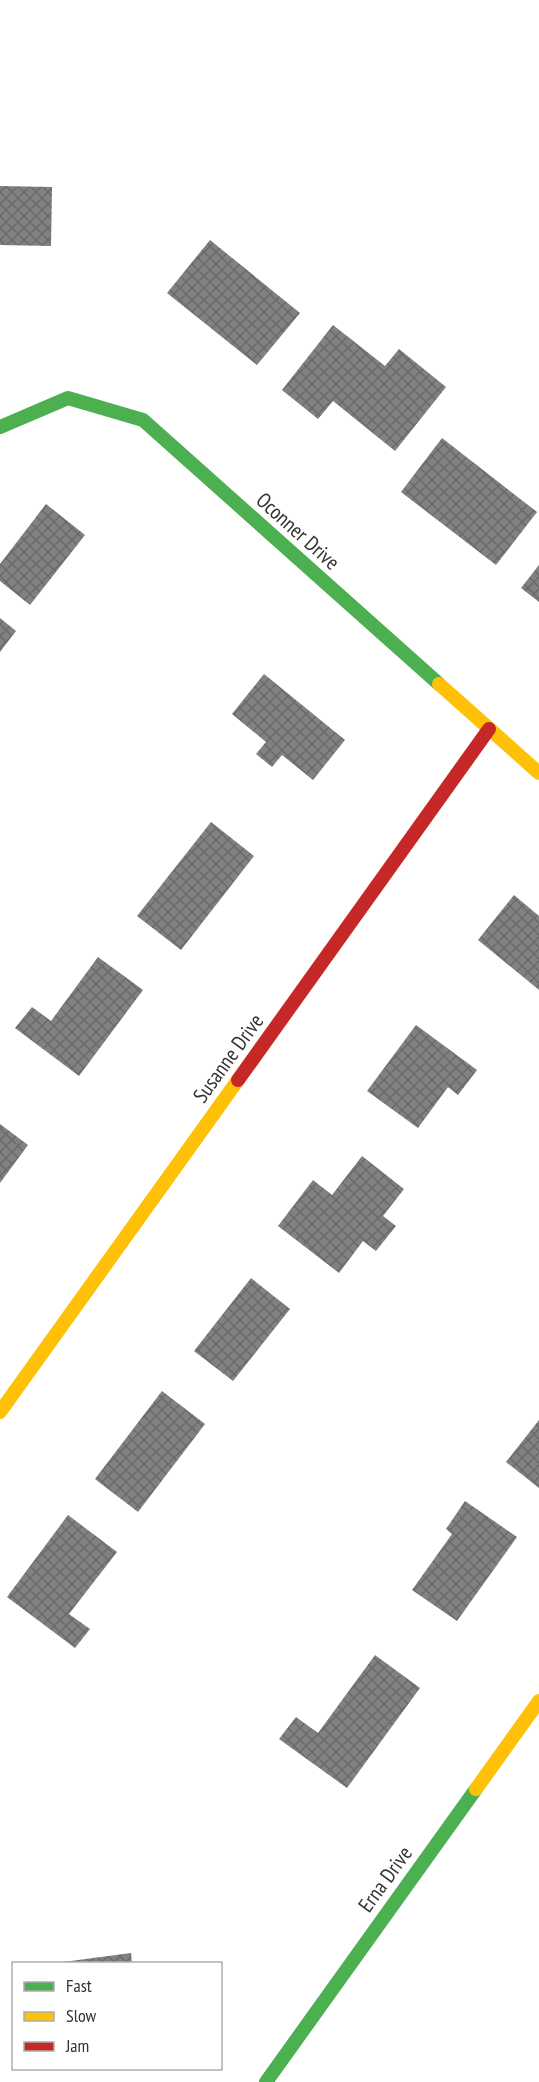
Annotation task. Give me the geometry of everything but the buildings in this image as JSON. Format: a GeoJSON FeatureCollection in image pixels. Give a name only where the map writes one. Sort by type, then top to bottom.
{"type":"FeatureCollection","features":[{"type":"Feature","properties":{"kind":"street","name":"Oconner Drive"},"geometry":{"type":"LineString","coordinates":[[0,427],[68,398],[143,420],[539,773]]}},
{"type":"Feature","properties":{"kind":"street","name":"Susanne Drive"},"geometry":{"type":"LineString","coordinates":[[0,1412],[489,729]]}},
{"type":"Feature","properties":{"kind":"street","name":"Erna Drive"},"geometry":{"type":"LineString","coordinates":[[266,2082],[539,1701]]}},
{"type":"Feature","properties":{"kind":"traffic: fast"},"geometry":{"type":"LineString","coordinates":[[0,427],[68,398],[143,420],[439,684]]}},
{"type":"Feature","properties":{"kind":"traffic: fast"},"geometry":{"type":"LineString","coordinates":[[266,2082],[476,1789]]}},
{"type":"Feature","properties":{"kind":"traffic: slow"},"geometry":{"type":"LineString","coordinates":[[439,684],[539,773]]}},
{"type":"Feature","properties":{"kind":"traffic: slow"},"geometry":{"type":"LineString","coordinates":[[0,1412],[238,1080]]}},
{"type":"Feature","properties":{"kind":"traffic: slow"},"geometry":{"type":"LineString","coordinates":[[476,1789],[539,1701]]}},
{"type":"Feature","properties":{"kind":"traffic: jam"},"geometry":{"type":"LineString","coordinates":[[238,1080],[489,729]]}}]}
